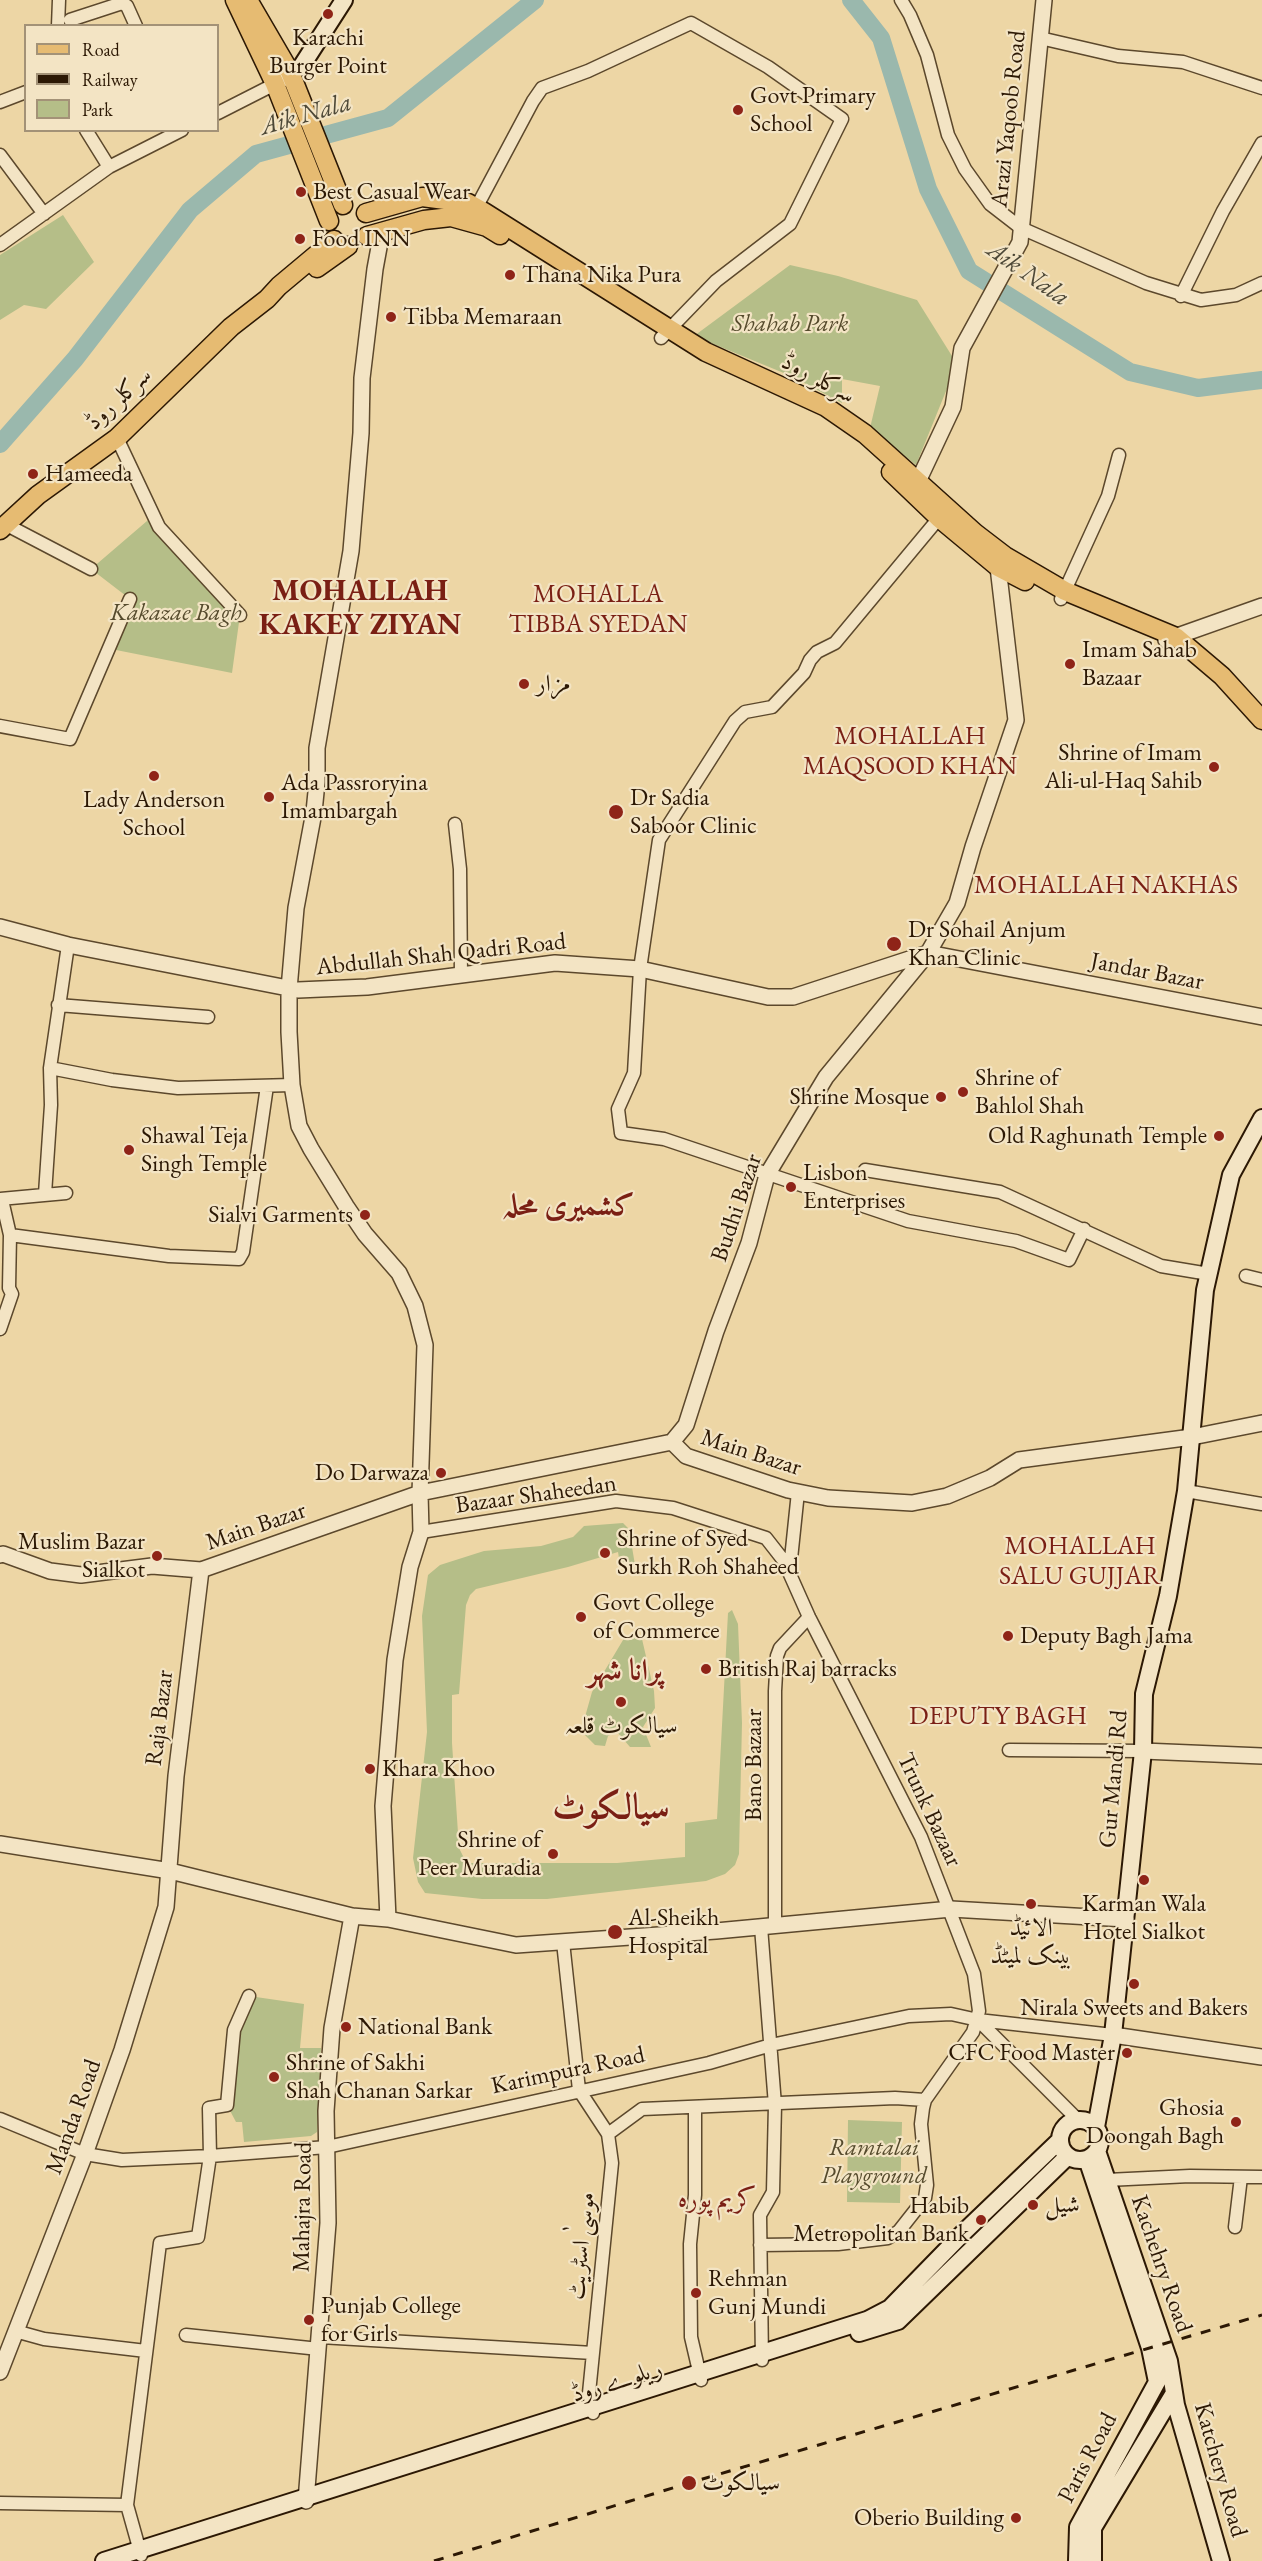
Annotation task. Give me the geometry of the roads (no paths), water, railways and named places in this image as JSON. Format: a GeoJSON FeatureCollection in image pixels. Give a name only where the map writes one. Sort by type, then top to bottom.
{"type":"FeatureCollection","features":[{"type":"Feature","properties":{"kind":"main road"},"geometry":{"type":"LineString","coordinates":[[290,72],[297,53],[330,0]]}},
{"type":"Feature","properties":{"kind":"main road"},"geometry":{"type":"LineString","coordinates":[[275,84],[290,72],[301,67],[344,0]]}},
{"type":"Feature","properties":{"kind":"main road"},"geometry":{"type":"LineString","coordinates":[[240,1],[290,72],[344,205]]}},
{"type":"Feature","properties":{"kind":"main road"},"geometry":{"type":"LineString","coordinates":[[240,1],[329,221]]}},
{"type":"Feature","properties":{"kind":"main road","name":"سرکلر روڈ"},"geometry":{"type":"LineString","coordinates":[[366,213],[422,197],[468,203],[665,334],[695,358],[822,416],[1005,556],[1092,614],[1170,639],[1190,650],[1222,676],[1262,720]]}},
{"type":"Feature","properties":{"kind":"main road"},"geometry":{"type":"LineString","coordinates":[[439,219],[441,199]]}},
{"type":"Feature","properties":{"kind":"main road"},"geometry":{"type":"LineString","coordinates":[[344,205],[355,206],[366,213],[374,234],[358,243],[341,243],[328,228],[335,210],[344,205]]}},
{"type":"Feature","properties":{"kind":"main road","name":"سرکلر روڈ"},"geometry":{"type":"LineString","coordinates":[[374,234],[439,219],[470,220],[487,227],[665,334]]}},
{"type":"Feature","properties":{"kind":"main road","name":"سرکلر روڈ"},"geometry":{"type":"LineString","coordinates":[[3,527],[39,495],[117,438],[231,327],[267,299],[279,286],[341,243]]}},
{"type":"Feature","properties":{"kind":"main road","name":"سرکلر روڈ"},"geometry":{"type":"LineString","coordinates":[[916,487],[939,518],[998,567],[1063,595]]}},
{"type":"Feature","properties":{"kind":"main road","name":"Gur Mandi Rd"},"geometry":{"type":"LineString","coordinates":[[1096,2127],[1113,2036],[1126,1919],[1143,1751],[1144,1694],[1168,1596],[1186,1491],[1209,1275],[1231,1175],[1262,1118]]}},
{"type":"Feature","properties":{"kind":"main road"},"geometry":{"type":"LineString","coordinates":[[762,2357],[867,2320],[890,2308],[966,2230],[1060,2140],[1066,2126],[1078,2120],[1091,2123],[1096,2127],[1100,2139],[1092,2155],[1074,2159],[1063,2151],[1060,2140]]}},
{"type":"Feature","properties":{"kind":"main road","name":"Kachehry Road"},"geometry":{"type":"LineString","coordinates":[[1092,2155],[1107,2180],[1164,2348],[1174,2393]]}},
{"type":"Feature","properties":{"kind":"main road","name":"Kachehry Road"},"geometry":{"type":"LineString","coordinates":[[1092,2155],[1150,2348],[1157,2382]]}},
{"type":"Feature","properties":{"kind":"main road","name":"ریلوے روڈ"},"geometry":{"type":"LineString","coordinates":[[124,2561],[140,2552],[306,2498],[762,2357],[898,2321],[1068,2156]]}},
{"type":"Feature","properties":{"kind":"main road","name":"Paris Road"},"geometry":{"type":"LineString","coordinates":[[1093,2561],[1093,2514],[1157,2382]]}},
{"type":"Feature","properties":{"kind":"main road","name":"Paris Road"},"geometry":{"type":"LineString","coordinates":[[1077,2561],[1078,2527],[1093,2514],[1174,2393]]}},
{"type":"Feature","properties":{"kind":"main road","name":"Katchery Road"},"geometry":{"type":"LineString","coordinates":[[1174,2393],[1221,2561]]}},
{"type":"Feature","properties":{"kind":"main road"},"geometry":{"type":"LineString","coordinates":[[104,2561],[140,2552]]}},
{"type":"Feature","properties":{"kind":"street"},"geometry":{"type":"LineString","coordinates":[[57,24],[59,0]]}},
{"type":"Feature","properties":{"kind":"street"},"geometry":{"type":"LineString","coordinates":[[901,0],[910,15],[927,56],[948,135],[965,169],[990,204],[1020,235],[1181,296],[1201,300],[1216,300],[1236,295],[1262,283]]}},
{"type":"Feature","properties":{"kind":"street","name":"Arazi Yaqoob Road"},"geometry":{"type":"LineString","coordinates":[[1020,235],[1044,0]]}},
{"type":"Feature","properties":{"kind":"street"},"geometry":{"type":"LineString","coordinates":[[70,20],[122,3],[127,6],[135,24]]}},
{"type":"Feature","properties":{"kind":"street"},"geometry":{"type":"LineString","coordinates":[[476,208],[542,88],[588,71],[691,23],[768,67],[842,119],[790,224],[716,281],[665,334]]}},
{"type":"Feature","properties":{"kind":"street"},"geometry":{"type":"LineString","coordinates":[[1040,38],[1118,56],[1183,62],[1262,88]]}},
{"type":"Feature","properties":{"kind":"street"},"geometry":{"type":"LineString","coordinates":[[219,112],[275,84]]}},
{"type":"Feature","properties":{"kind":"street"},"geometry":{"type":"LineString","coordinates":[[0,102],[24,93]]}},
{"type":"Feature","properties":{"kind":"street"},"geometry":{"type":"LineString","coordinates":[[87,132],[109,167]]}},
{"type":"Feature","properties":{"kind":"street"},"geometry":{"type":"LineString","coordinates":[[0,245],[109,167],[178,132]]}},
{"type":"Feature","properties":{"kind":"street"},"geometry":{"type":"LineString","coordinates":[[1181,296],[1223,212],[1262,143]]}},
{"type":"Feature","properties":{"kind":"street"},"geometry":{"type":"LineString","coordinates":[[0,155],[44,214]]}},
{"type":"Feature","properties":{"kind":"street"},"geometry":{"type":"LineString","coordinates":[[374,234],[375,269],[364,367],[351,551],[317,748],[314,812],[296,908],[289,989],[292,1085],[299,1126],[365,1234],[399,1273],[415,1306],[426,1345],[420,1493],[421,1532],[410,1567],[395,1660],[383,1806],[387,1919]]}},
{"type":"Feature","properties":{"kind":"street"},"geometry":{"type":"LineString","coordinates":[[916,487],[953,407],[962,348],[1020,235]]}},
{"type":"Feature","properties":{"kind":"street"},"geometry":{"type":"LineString","coordinates":[[117,438],[159,526],[240,615]]}},
{"type":"Feature","properties":{"kind":"street"},"geometry":{"type":"LineString","coordinates":[[1063,595],[1108,496],[1119,455]]}},
{"type":"Feature","properties":{"kind":"street"},"geometry":{"type":"LineString","coordinates":[[939,518],[835,643],[817,652],[804,673],[772,708],[745,712],[735,721],[659,840],[640,969],[634,1073],[618,1109],[621,1133],[664,1139],[908,1221],[1016,1241],[1069,1260],[1084,1229]]}},
{"type":"Feature","properties":{"kind":"street"},"geometry":{"type":"LineString","coordinates":[[3,527],[91,569]]}},
{"type":"Feature","properties":{"kind":"street","name":"Budhi Bazar"},"geometry":{"type":"LineString","coordinates":[[672,1443],[686,1425],[716,1331],[748,1243],[767,1175],[826,1077],[928,953],[957,903],[973,847],[1016,720],[998,567]]}},
{"type":"Feature","properties":{"kind":"street"},"geometry":{"type":"LineString","coordinates":[[0,726],[70,739],[130,599]]}},
{"type":"Feature","properties":{"kind":"street"},"geometry":{"type":"LineString","coordinates":[[1170,639],[1262,606]]}},
{"type":"Feature","properties":{"kind":"street"},"geometry":{"type":"LineString","coordinates":[[455,824],[460,869],[461,976]]}},
{"type":"Feature","properties":{"kind":"street","name":"Abdullah Shah Qadri Road"},"geometry":{"type":"LineString","coordinates":[[0,927],[68,945],[289,989],[343,990],[555,963],[640,969]]}},
{"type":"Feature","properties":{"kind":"street"},"geometry":{"type":"LineString","coordinates":[[45,1194],[51,1105],[50,1068],[68,945]]}},
{"type":"Feature","properties":{"kind":"street","name":"Jandar Bazar"},"geometry":{"type":"LineString","coordinates":[[640,969],[768,997],[793,997],[928,953],[1262,1017]]}},
{"type":"Feature","properties":{"kind":"street"},"geometry":{"type":"LineString","coordinates":[[58,1005],[208,1017]]}},
{"type":"Feature","properties":{"kind":"street"},"geometry":{"type":"LineString","coordinates":[[50,1068],[112,1080],[178,1088],[292,1085]]}},
{"type":"Feature","properties":{"kind":"street"},"geometry":{"type":"LineString","coordinates":[[10,1235],[169,1256],[239,1259],[243,1252],[267,1086]]}},
{"type":"Feature","properties":{"kind":"street"},"geometry":{"type":"LineString","coordinates":[[865,1170],[1000,1192],[1161,1266],[1209,1275]]}},
{"type":"Feature","properties":{"kind":"street"},"geometry":{"type":"LineString","coordinates":[[0,1329],[12,1294],[9,1288],[10,1235],[1,1200],[66,1193]]}},
{"type":"Feature","properties":{"kind":"street"},"geometry":{"type":"LineString","coordinates":[[1246,1276],[1262,1280]]}},
{"type":"Feature","properties":{"kind":"street","name":"Main Bazar"},"geometry":{"type":"LineString","coordinates":[[201,1570],[420,1493],[672,1443],[686,1456],[798,1492],[828,1498],[912,1503],[947,1496],[990,1478],[1019,1461],[1192,1437],[1262,1423]]}},
{"type":"Feature","properties":{"kind":"street"},"geometry":{"type":"LineString","coordinates":[[1186,1491],[1262,1504]]}},
{"type":"Feature","properties":{"kind":"street"},"geometry":{"type":"LineString","coordinates":[[784,1562],[791,1559],[798,1492]]}},
{"type":"Feature","properties":{"kind":"street","name":"Bazaar Shaheedan"},"geometry":{"type":"LineString","coordinates":[[421,1532],[616,1501],[673,1508],[752,1532],[766,1538],[784,1562]]}},
{"type":"Feature","properties":{"kind":"street"},"geometry":{"type":"LineString","coordinates":[[0,1555],[3,1554],[50,1571],[81,1575],[104,1574],[152,1566],[201,1570]]}},
{"type":"Feature","properties":{"kind":"street","name":"Trunk Bazaar"},"geometry":{"type":"LineString","coordinates":[[784,1562],[809,1617],[921,1837],[951,1909],[974,1974],[978,1997],[978,2020]]}},
{"type":"Feature","properties":{"kind":"street","name":"Raja Bazar"},"geometry":{"type":"LineString","coordinates":[[170,1871],[176,1776],[201,1570]]}},
{"type":"Feature","properties":{"kind":"street","name":"Bano Bazaar"},"geometry":{"type":"LineString","coordinates":[[762,2357],[760,2215],[773,2192],[775,2105],[768,1926],[777,1656],[780,1648],[809,1617]]}},
{"type":"Feature","properties":{"kind":"street"},"geometry":{"type":"LineString","coordinates":[[1009,1750],[1143,1751],[1262,1756]]}},
{"type":"Feature","properties":{"kind":"street"},"geometry":{"type":"LineString","coordinates":[[0,1844],[170,1871],[352,1916],[387,1919],[516,1945],[768,1926],[951,1909],[1126,1919]]}},
{"type":"Feature","properties":{"kind":"street","name":"Manda Road"},"geometry":{"type":"LineString","coordinates":[[0,2372],[85,2154],[122,2050],[166,1907],[170,1871]]}},
{"type":"Feature","properties":{"kind":"street","name":"Mahajra Road"},"geometry":{"type":"LineString","coordinates":[[306,2498],[328,2223],[326,2111],[332,2028],[352,1916]]}},
{"type":"Feature","properties":{"kind":"street"},"geometry":{"type":"LineString","coordinates":[[563,1942],[579,2090]]}},
{"type":"Feature","properties":{"kind":"street"},"geometry":{"type":"LineString","coordinates":[[140,2552],[127,2505],[160,2243],[198,2237],[210,2156],[209,2108],[227,2105],[234,2030],[249,1996]]}},
{"type":"Feature","properties":{"kind":"street","name":"Karimpura Road"},"geometry":{"type":"LineString","coordinates":[[0,2119],[85,2154],[122,2160],[210,2156],[327,2147],[709,2062],[771,2045],[909,2016],[942,2014],[1113,2036]]}},
{"type":"Feature","properties":{"kind":"street"},"geometry":{"type":"LineString","coordinates":[[760,2244],[838,2244],[888,2238],[899,2231],[923,2202],[927,2193],[921,2124],[926,2100],[973,2032],[978,2020],[1078,2120]]}},
{"type":"Feature","properties":{"kind":"street"},"geometry":{"type":"LineString","coordinates":[[1113,2036],[1262,2057]]}},
{"type":"Feature","properties":{"kind":"street","name":"موسیٰ اسٹریٹ"},"geometry":{"type":"LineString","coordinates":[[579,2090],[608,2133],[612,2163],[589,2393],[592,2410]]}},
{"type":"Feature","properties":{"kind":"street"},"geometry":{"type":"LineString","coordinates":[[608,2133],[642,2109],[895,2098],[926,2100]]}},
{"type":"Feature","properties":{"kind":"street"},"geometry":{"type":"LineString","coordinates":[[695,2108],[695,2196],[690,2244],[691,2337],[701,2377]]}},
{"type":"Feature","properties":{"kind":"street"},"geometry":{"type":"LineString","coordinates":[[1107,2180],[1190,2176],[1262,2178]]}},
{"type":"Feature","properties":{"kind":"street"},"geometry":{"type":"LineString","coordinates":[[1235,2227],[1241,2177]]}},
{"type":"Feature","properties":{"kind":"street"},"geometry":{"type":"LineString","coordinates":[[15,2331],[44,2338],[146,2351]]}},
{"type":"Feature","properties":{"kind":"street"},"geometry":{"type":"LineString","coordinates":[[186,2335],[319,2343],[593,2353]]}},
{"type":"Feature","properties":{"kind":"street"},"geometry":{"type":"LineString","coordinates":[[0,2503],[127,2505]]}},
{"type":"Feature","properties":{"kind":"waterway","name":"Aik Nala"},"geometry":{"type":"LineString","coordinates":[[0,444],[75,359],[190,210],[256,154],[388,118],[535,0]]}},
{"type":"Feature","properties":{"kind":"waterway","name":"Aik Nala"},"geometry":{"type":"LineString","coordinates":[[851,0],[881,38],[928,189],[969,271],[1130,372],[1198,388],[1262,380]]}},
{"type":"Feature","properties":{"kind":"railway"},"geometry":{"type":"LineString","coordinates":[[434,2561],[689,2483],[1262,2315]]}},
{"type":"Feature","properties":{"kind":"place","name":"Karachi Burger Point"},"geometry":{"type":"Point","coordinates":[328,14]}},
{"type":"Feature","properties":{"kind":"place","name":"Govt Primary School"},"geometry":{"type":"Point","coordinates":[738,110]}},
{"type":"Feature","properties":{"kind":"place","name":"Best Casual Wear"},"geometry":{"type":"Point","coordinates":[301,192]}},
{"type":"Feature","properties":{"kind":"place","name":"Food INN"},"geometry":{"type":"Point","coordinates":[300,239]}},
{"type":"Feature","properties":{"kind":"place","name":"Thana Nika Pura"},"geometry":{"type":"Point","coordinates":[510,275]}},
{"type":"Feature","properties":{"kind":"place","name":"Tibba Memaraan"},"geometry":{"type":"Point","coordinates":[391,317]}},
{"type":"Feature","properties":{"kind":"place","name":"Hameeda"},"geometry":{"type":"Point","coordinates":[33,474]}},
{"type":"Feature","properties":{"kind":"place","name":"Imam Sahab Bazaar"},"geometry":{"type":"Point","coordinates":[1070,664]}},
{"type":"Feature","properties":{"kind":"place","name":"مزار"},"geometry":{"type":"Point","coordinates":[524,684]}},
{"type":"Feature","properties":{"kind":"place","name":"Shrine of Imam Ali-ul-Haq Sahib"},"geometry":{"type":"Point","coordinates":[1214,767]}},
{"type":"Feature","properties":{"kind":"place","name":"Lady Anderson School"},"geometry":{"type":"Point","coordinates":[154,776]}},
{"type":"Feature","properties":{"kind":"place","name":"Ada Passroryina Imambargah"},"geometry":{"type":"Point","coordinates":[269,797]}},
{"type":"Feature","properties":{"kind":"place","name":"Dr Sadia Saboor Clinic"},"geometry":{"type":"Point","coordinates":[616,812]}},
{"type":"Feature","properties":{"kind":"place","name":"Dr Sohail Anjum Khan Clinic"},"geometry":{"type":"Point","coordinates":[894,944]}},
{"type":"Feature","properties":{"kind":"place","name":"Shrine of Bahlol Shah"},"geometry":{"type":"Point","coordinates":[963,1092]}},
{"type":"Feature","properties":{"kind":"place","name":"Shrine Mosque"},"geometry":{"type":"Point","coordinates":[941,1097]}},
{"type":"Feature","properties":{"kind":"place","name":"Old Raghunath Temple"},"geometry":{"type":"Point","coordinates":[1219,1136]}},
{"type":"Feature","properties":{"kind":"place","name":"Shawal Teja Singh Temple"},"geometry":{"type":"Point","coordinates":[129,1150]}},
{"type":"Feature","properties":{"kind":"place","name":"Lisbon Enterprises"},"geometry":{"type":"Point","coordinates":[791,1187]}},
{"type":"Feature","properties":{"kind":"place","name":"Sialvi Garments"},"geometry":{"type":"Point","coordinates":[365,1215]}},
{"type":"Feature","properties":{"kind":"place","name":"Do Darwaza"},"geometry":{"type":"Point","coordinates":[441,1473]}},
{"type":"Feature","properties":{"kind":"place","name":"Shrine of Syed Surkh Roh Shaheed"},"geometry":{"type":"Point","coordinates":[605,1553]}},
{"type":"Feature","properties":{"kind":"place","name":"Muslim Bazar Sialkot"},"geometry":{"type":"Point","coordinates":[157,1556]}},
{"type":"Feature","properties":{"kind":"place","name":"Govt College of Commerce"},"geometry":{"type":"Point","coordinates":[581,1617]}},
{"type":"Feature","properties":{"kind":"place","name":"Deputy Bagh Jama"},"geometry":{"type":"Point","coordinates":[1008,1636]}},
{"type":"Feature","properties":{"kind":"place","name":"British Raj barracks"},"geometry":{"type":"Point","coordinates":[706,1669]}},
{"type":"Feature","properties":{"kind":"place","name":"سیالکوٹ قلعہ"},"geometry":{"type":"Point","coordinates":[621,1702]}},
{"type":"Feature","properties":{"kind":"place","name":"Khara Khoo"},"geometry":{"type":"Point","coordinates":[370,1769]}},
{"type":"Feature","properties":{"kind":"place","name":"Shrine of Peer Muradia"},"geometry":{"type":"Point","coordinates":[553,1854]}},
{"type":"Feature","properties":{"kind":"place","name":"Karman Wala Hotel Sialkot"},"geometry":{"type":"Point","coordinates":[1144,1880]}},
{"type":"Feature","properties":{"kind":"place","name":"الائیڈ بینک لمیٹڈ"},"geometry":{"type":"Point","coordinates":[1031,1904]}},
{"type":"Feature","properties":{"kind":"place","name":"Al-Sheikh Hospital"},"geometry":{"type":"Point","coordinates":[615,1932]}},
{"type":"Feature","properties":{"kind":"place","name":"Nirala Sweets and Bakers"},"geometry":{"type":"Point","coordinates":[1134,1984]}},
{"type":"Feature","properties":{"kind":"place","name":"National Bank"},"geometry":{"type":"Point","coordinates":[346,2027]}},
{"type":"Feature","properties":{"kind":"place","name":"CFC Food Master"},"geometry":{"type":"Point","coordinates":[1127,2053]}},
{"type":"Feature","properties":{"kind":"place","name":"Shrine of Sakhi Shah Chanan Sarkar"},"geometry":{"type":"Point","coordinates":[274,2077]}},
{"type":"Feature","properties":{"kind":"place","name":"Ghosia Doongah Bagh"},"geometry":{"type":"Point","coordinates":[1236,2122]}},
{"type":"Feature","properties":{"kind":"place","name":"شیل"},"geometry":{"type":"Point","coordinates":[1033,2205]}},
{"type":"Feature","properties":{"kind":"place","name":"Habib Metropolitan Bank"},"geometry":{"type":"Point","coordinates":[981,2220]}},
{"type":"Feature","properties":{"kind":"place","name":"Rehman Gunj Mundi"},"geometry":{"type":"Point","coordinates":[696,2293]}},
{"type":"Feature","properties":{"kind":"place","name":"Punjab College for Girls"},"geometry":{"type":"Point","coordinates":[309,2320]}},
{"type":"Feature","properties":{"kind":"place","name":"سیالکوٹ"},"geometry":{"type":"Point","coordinates":[689,2483]}},
{"type":"Feature","properties":{"kind":"place","name":"Oberio Building"},"geometry":{"type":"Point","coordinates":[1016,2518]}},
{"type":"Feature","properties":{"kind":"district","name":"MOHALLAH KAKEY ZIYAN"},"geometry":{"type":"Point","coordinates":[360,609]}},
{"type":"Feature","properties":{"kind":"district","name":"MOHALLA TIBBA SYEDAN"},"geometry":{"type":"Point","coordinates":[598,610]}},
{"type":"Feature","properties":{"kind":"district","name":"MOHALLAH MAQSOOD KHAN"},"geometry":{"type":"Point","coordinates":[910,752]}},
{"type":"Feature","properties":{"kind":"district","name":"MOHALLAH NAKHAS"},"geometry":{"type":"Point","coordinates":[1106,886]}},
{"type":"Feature","properties":{"kind":"district","name":"کشمیری محلہ"},"geometry":{"type":"Point","coordinates":[568,1207]}},
{"type":"Feature","properties":{"kind":"district","name":"MOHALLAH SALU GUJJAR"},"geometry":{"type":"Point","coordinates":[1080,1562]}},
{"type":"Feature","properties":{"kind":"district","name":"پرانا شہر"},"geometry":{"type":"Point","coordinates":[625,1672]}},
{"type":"Feature","properties":{"kind":"district","name":"DEPUTY BAGH"},"geometry":{"type":"Point","coordinates":[998,1717]}},
{"type":"Feature","properties":{"kind":"district","name":"سیالکوٹ"},"geometry":{"type":"Point","coordinates":[611,1808]}},
{"type":"Feature","properties":{"kind":"district","name":"کریم پورہ"},"geometry":{"type":"Point","coordinates":[717,2200]}},
{"type":"Feature","properties":{"kind":"park label","name":"Shahab Park"},"geometry":{"type":"Point","coordinates":[790,324]}},
{"type":"Feature","properties":{"kind":"park label","name":"Kakazae Bagh"},"geometry":{"type":"Point","coordinates":[176,613]}},
{"type":"Feature","properties":{"kind":"park label","name":"Ramtalai Playground"},"geometry":{"type":"Point","coordinates":[874,2162]}}]}
